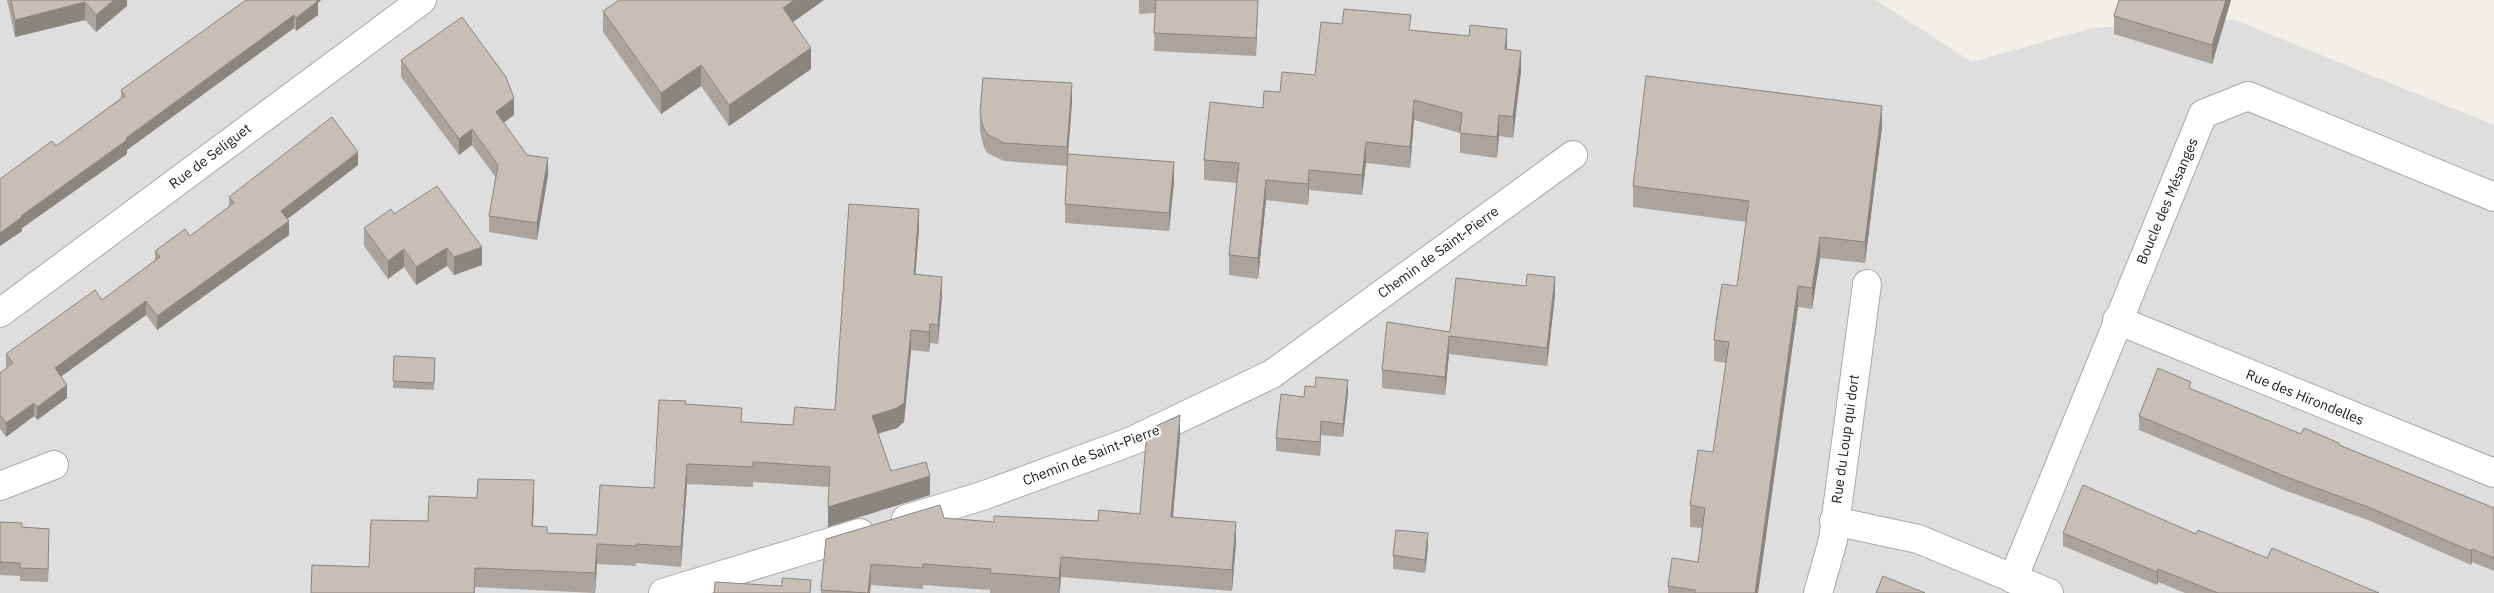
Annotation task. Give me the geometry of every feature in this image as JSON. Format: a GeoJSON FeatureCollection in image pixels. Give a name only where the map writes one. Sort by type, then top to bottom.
{"type":"FeatureCollection","features":[{"type":"Feature","properties":{"kind":"street","name":"Rue de Seliguet"},"geometry":{"type":"LineString","coordinates":[[0,313],[334,63],[422,0]]}},
{"type":"Feature","properties":{"kind":"street","name":"Boucle des Mésanges"},"geometry":{"type":"LineString","coordinates":[[2013,579],[2117,320],[2203,114],[2248,96],[2494,197]]}},
{"type":"Feature","properties":{"kind":"street","name":"Chemin de Saint-Pierre"},"geometry":{"type":"LineString","coordinates":[[663,593],[982,496],[1132,442],[1208,406],[1272,374],[1573,155]]}},
{"type":"Feature","properties":{"kind":"street","name":"Rue du Loup qui dort"},"geometry":{"type":"LineString","coordinates":[[1818,593],[1833,540],[1834,521],[1867,284]]}},
{"type":"Feature","properties":{"kind":"street","name":"Rue des Hirondelles"},"geometry":{"type":"LineString","coordinates":[[2117,320],[2494,473]]}},
{"type":"Feature","properties":{"kind":"street"},"geometry":{"type":"LineString","coordinates":[[0,486],[54,465]]}},
{"type":"Feature","properties":{"kind":"street"},"geometry":{"type":"LineString","coordinates":[[1834,521],[1918,539],[2048,593]]}},
{"type":"Feature","properties":{"kind":"shaded area"},"geometry":{"type":"Polygon","coordinates":[[[0,0],[1876,0],[1972,62],[2092,28],[2235,20],[2494,125],[2494,593],[0,593],[0,0]]]}},
{"type":"Feature","properties":{"kind":"building"},"geometry":{"type":"Polygon","coordinates":[[[11,0],[114,0],[96,15],[85,2],[15,20],[11,0]]]}},
{"type":"Feature","properties":{"kind":"building"},"geometry":{"type":"Polygon","coordinates":[[[246,0],[318,1],[296,18],[294,15],[0,233],[0,179],[52,141],[56,146],[125,96],[121,90],[246,0]]]}},
{"type":"Feature","properties":{"kind":"building"},"geometry":{"type":"Polygon","coordinates":[[[619,0],[794,0],[783,8],[811,48],[729,105],[701,65],[661,93],[603,11],[619,0]]]}},
{"type":"Feature","properties":{"kind":"building"},"geometry":{"type":"Polygon","coordinates":[[[1156,0],[1258,0],[1256,38],[1154,33],[1156,0]]]}},
{"type":"Feature","properties":{"kind":"building"},"geometry":{"type":"Polygon","coordinates":[[[2119,0],[2226,0],[2212,45],[2114,16],[2119,0]]]}},
{"type":"Feature","properties":{"kind":"building"},"geometry":{"type":"Polygon","coordinates":[[[1344,9],[1411,15],[1409,30],[1469,36],[1470,25],[1507,29],[1505,49],[1521,51],[1513,117],[1499,115],[1497,137],[1460,133],[1462,113],[1414,100],[1410,147],[1366,142],[1362,175],[1309,170],[1308,184],[1266,180],[1258,258],[1229,255],[1239,163],[1204,160],[1210,102],[1263,108],[1264,91],[1280,92],[1282,72],[1315,75],[1321,22],[1342,24],[1344,9]]]}},
{"type":"Feature","properties":{"kind":"building"},"geometry":{"type":"Polygon","coordinates":[[[462,17],[506,77],[514,98],[496,112],[527,155],[548,158],[537,223],[489,216],[498,165],[472,129],[459,139],[401,60],[462,17]]]}},
{"type":"Feature","properties":{"kind":"building"},"geometry":{"type":"Polygon","coordinates":[[[1646,76],[1882,106],[1865,242],[1820,237],[1812,288],[1798,286],[1755,593],[1695,593],[1695,590],[1668,586],[1672,558],[1698,562],[1705,508],[1690,505],[1698,450],[1713,452],[1729,342],[1714,340],[1717,316],[1722,284],[1737,286],[1749,201],[1633,186],[1646,76]]]}},
{"type":"Feature","properties":{"kind":"building"},"geometry":{"type":"Polygon","coordinates":[[[983,78],[1072,83],[1067,147],[1004,143],[987,134],[983,127],[980,113],[983,78]]]}},
{"type":"Feature","properties":{"kind":"building"},"geometry":{"type":"Polygon","coordinates":[[[332,117],[358,152],[281,211],[289,221],[157,316],[146,301],[55,368],[67,385],[37,407],[34,403],[6,423],[0,415],[0,373],[13,363],[6,354],[95,290],[102,300],[160,257],[155,251],[185,229],[190,236],[234,203],[229,197],[332,117]]]}},
{"type":"Feature","properties":{"kind":"building"},"geometry":{"type":"Polygon","coordinates":[[[1068,154],[1174,162],[1169,213],[1065,204],[1068,154]]]}},
{"type":"Feature","properties":{"kind":"building"},"geometry":{"type":"Polygon","coordinates":[[[437,186],[482,247],[454,257],[447,248],[416,267],[404,249],[388,261],[364,228],[391,209],[394,214],[437,186]]]}},
{"type":"Feature","properties":{"kind":"building"},"geometry":{"type":"Polygon","coordinates":[[[849,204],[919,209],[914,274],[942,277],[938,325],[930,324],[929,332],[911,330],[904,403],[897,408],[872,416],[891,471],[926,462],[930,476],[828,507],[830,467],[753,462],[753,467],[687,464],[681,547],[597,544],[595,573],[475,568],[474,593],[311,593],[312,565],[369,567],[371,520],[428,521],[429,496],[477,498],[478,479],[534,480],[532,526],[547,527],[547,533],[597,535],[600,485],[654,488],[659,400],[686,401],[685,404],[742,408],[741,422],[793,425],[795,407],[835,410],[849,204]]]}},
{"type":"Feature","properties":{"kind":"building"},"geometry":{"type":"Polygon","coordinates":[[[1527,274],[1555,277],[1547,348],[1449,336],[1445,377],[1382,370],[1387,322],[1450,332],[1456,278],[1526,286],[1527,274]]]}},
{"type":"Feature","properties":{"kind":"building"},"geometry":{"type":"Polygon","coordinates":[[[394,356],[435,358],[434,383],[393,381],[394,356]]]}},
{"type":"Feature","properties":{"kind":"building"},"geometry":{"type":"Polygon","coordinates":[[[2158,368],[2191,382],[2189,388],[2301,434],[2304,428],[2339,443],[2339,445],[2494,508],[2494,558],[2472,549],[2471,551],[2368,507],[2284,476],[2139,416],[2158,368]]]}},
{"type":"Feature","properties":{"kind":"building"},"geometry":{"type":"Polygon","coordinates":[[[1316,377],[1348,380],[1343,424],[1321,421],[1320,442],[1276,438],[1281,394],[1304,397],[1305,386],[1315,387],[1316,377]]]}},
{"type":"Feature","properties":{"kind":"building"},"geometry":{"type":"Polygon","coordinates":[[[1180,415],[1171,517],[1236,522],[1232,570],[1061,557],[1059,578],[990,573],[991,569],[923,564],[923,568],[871,564],[868,593],[821,590],[826,539],[940,505],[944,518],[994,522],[994,516],[1098,521],[1099,510],[1140,514],[1147,430],[1180,415]]]}},
{"type":"Feature","properties":{"kind":"building"},"geometry":{"type":"Polygon","coordinates":[[[2083,485],[2196,534],[2198,530],[2267,558],[2272,548],[2379,593],[2218,593],[2158,569],[2157,572],[2063,533],[2083,485]]]}},
{"type":"Feature","properties":{"kind":"building"},"geometry":{"type":"Polygon","coordinates":[[[0,522],[22,523],[22,527],[49,529],[48,569],[20,568],[20,563],[0,562],[0,522]]]}},
{"type":"Feature","properties":{"kind":"building"},"geometry":{"type":"Polygon","coordinates":[[[1396,530],[1428,533],[1425,560],[1393,555],[1396,530]]]}},
{"type":"Feature","properties":{"kind":"building"},"geometry":{"type":"Polygon","coordinates":[[[1883,576],[1925,593],[1876,593],[1883,576]]]}},
{"type":"Feature","properties":{"kind":"building"},"geometry":{"type":"Polygon","coordinates":[[[782,578],[811,580],[810,593],[714,593],[715,582],[782,586],[782,578]]]}}]}
